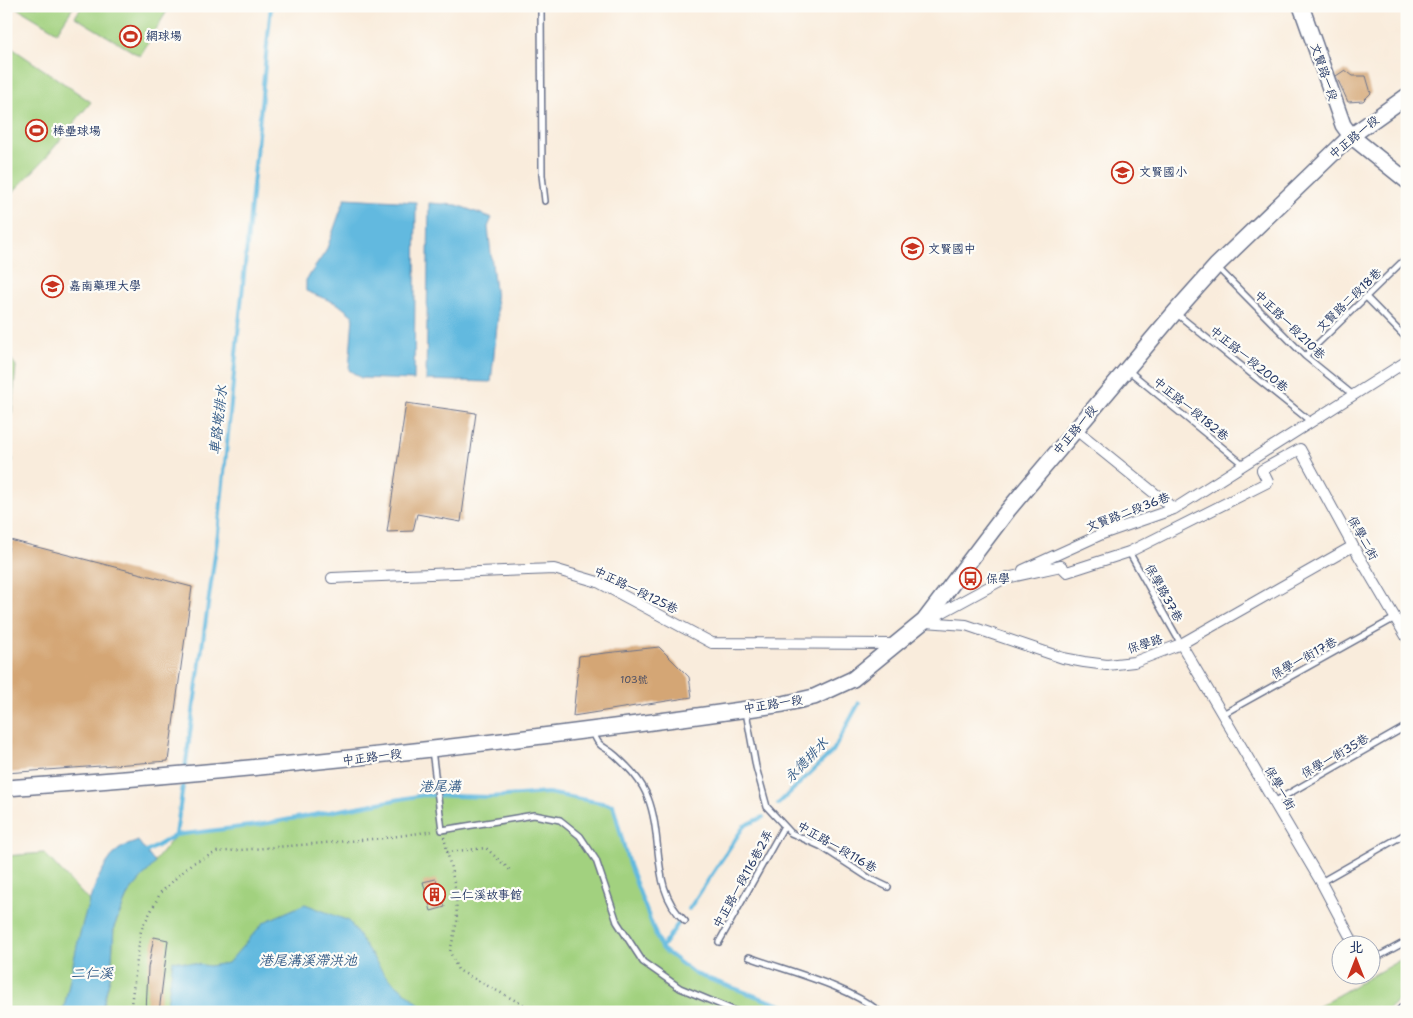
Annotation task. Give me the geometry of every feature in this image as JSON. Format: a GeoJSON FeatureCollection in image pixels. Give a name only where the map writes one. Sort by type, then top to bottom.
{"type":"FeatureCollection","features":[{"type":"Feature","properties":{"kind":"main road","name":"文賢路一段"},"geometry":{"type":"LineString","coordinates":[[1301,6],[1343,125],[1352,136],[1407,181]]}},
{"type":"Feature","properties":{"kind":"main road","name":"中正路一段"},"geometry":{"type":"LineString","coordinates":[[6,788],[208,774],[432,749],[783,704],[828,692],[853,679],[924,621],[1008,510],[1126,369],[1216,266],[1352,136],[1407,96]]}},
{"type":"Feature","properties":{"kind":"street","name":"文賢路二段36巷"},"geometry":{"type":"LineString","coordinates":[[924,621],[1002,579],[1102,534],[1174,508],[1407,361]]}},
{"type":"Feature","properties":{"kind":"street"},"geometry":{"type":"LineString","coordinates":[[1075,429],[1174,508]]}},
{"type":"Feature","properties":{"kind":"street","name":"保學二街"},"geometry":{"type":"LineString","coordinates":[[1129,552],[1268,482],[1262,470],[1300,449],[1353,546],[1407,638]]}},
{"type":"Feature","properties":{"kind":"street","name":"保學路"},"geometry":{"type":"LineString","coordinates":[[924,621],[966,625],[1063,658],[1107,665],[1134,662],[1181,644],[1353,546]]}},
{"type":"Feature","properties":{"kind":"street"},"geometry":{"type":"LineString","coordinates":[[1002,579],[1062,566],[1067,572],[1129,552]]}},
{"type":"Feature","properties":{"kind":"street","name":"中正路一段125巷"},"geometry":{"type":"LineString","coordinates":[[332,578],[554,569],[598,582],[712,643],[896,644]]}},
{"type":"Feature","properties":{"kind":"street","name":"保學一街"},"geometry":{"type":"LineString","coordinates":[[1181,644],[1321,882],[1350,936]]}},
{"type":"Feature","properties":{"kind":"lane"},"geometry":{"type":"LineString","coordinates":[[541,6],[542,175],[545,201]]}},
{"type":"Feature","properties":{"kind":"lane","name":"文賢路二段18巷"},"geometry":{"type":"LineString","coordinates":[[1305,356],[1407,257]]}},
{"type":"Feature","properties":{"kind":"lane","name":"中正路一段210巷"},"geometry":{"type":"LineString","coordinates":[[1216,266],[1305,356],[1353,395]]}},
{"type":"Feature","properties":{"kind":"lane"},"geometry":{"type":"LineString","coordinates":[[1366,297],[1407,339]]}},
{"type":"Feature","properties":{"kind":"lane","name":"中正路一段200巷"},"geometry":{"type":"LineString","coordinates":[[1175,312],[1310,421]]}},
{"type":"Feature","properties":{"kind":"lane","name":"中正路一段182巷"},"geometry":{"type":"LineString","coordinates":[[1126,369],[1244,465]]}},
{"type":"Feature","properties":{"kind":"lane","name":"保學路37巷"},"geometry":{"type":"LineString","coordinates":[[1129,552],[1181,644]]}},
{"type":"Feature","properties":{"kind":"lane","name":"保學一街17巷"},"geometry":{"type":"LineString","coordinates":[[1223,715],[1395,618]]}},
{"type":"Feature","properties":{"kind":"lane","name":"中正路一段116巷"},"geometry":{"type":"LineString","coordinates":[[745,709],[756,767],[767,807],[791,833],[820,846],[869,878],[888,886]]}},
{"type":"Feature","properties":{"kind":"lane","name":"保學一街35巷"},"geometry":{"type":"LineString","coordinates":[[1274,802],[1407,726]]}},
{"type":"Feature","properties":{"kind":"lane"},"geometry":{"type":"LineString","coordinates":[[592,729],[598,745],[614,754],[638,779],[649,799],[662,881],[674,912],[685,921]]}},
{"type":"Feature","properties":{"kind":"lane"},"geometry":{"type":"LineString","coordinates":[[432,749],[442,830],[534,814],[560,820],[580,836],[596,860],[616,922],[643,962],[680,988],[738,1012]]}},
{"type":"Feature","properties":{"kind":"lane","name":"中正路一段116巷2弄"},"geometry":{"type":"LineString","coordinates":[[719,942],[784,826]]}},
{"type":"Feature","properties":{"kind":"lane"},"geometry":{"type":"LineString","coordinates":[[1321,882],[1407,833]]}},
{"type":"Feature","properties":{"kind":"lane"},"geometry":{"type":"LineString","coordinates":[[1380,955],[1407,940]]}},
{"type":"Feature","properties":{"kind":"lane"},"geometry":{"type":"LineString","coordinates":[[749,957],[845,992],[870,1004],[880,1012]]}},
{"type":"Feature","properties":{"kind":"lane"},"geometry":{"type":"LineString","coordinates":[[1397,1012],[1407,1002]]}},
{"type":"Feature","properties":{"kind":"path"},"geometry":{"type":"LineString","coordinates":[[130,1012],[141,930],[162,892],[191,864],[217,852],[374,839],[442,830],[456,891],[457,921],[450,952],[458,970],[537,1012]]}},
{"type":"Feature","properties":{"kind":"path"},"geometry":{"type":"LineString","coordinates":[[447,852],[486,848],[511,871]]}},
{"type":"Feature","properties":{"kind":"green space"},"geometry":{"type":"Polygon","coordinates":[[[14,6],[74,6],[57,32],[14,6]]]}},
{"type":"Feature","properties":{"kind":"green space","name":"網球場"},"geometry":{"type":"Polygon","coordinates":[[[82,6],[170,6],[140,56],[75,17],[82,6]]]}},
{"type":"Feature","properties":{"kind":"green space","name":"棒壘球場"},"geometry":{"type":"Polygon","coordinates":[[[6,44],[91,102],[44,160],[6,199],[6,44]]]}},
{"type":"Feature","properties":{"kind":"green space"},"geometry":{"type":"Polygon","coordinates":[[[6,352],[16,366],[12,412],[6,425],[6,352]]]}},
{"type":"Feature","properties":{"kind":"green space"},"geometry":{"type":"Polygon","coordinates":[[[6,443],[13,460],[6,473],[6,443]]]}},
{"type":"Feature","properties":{"kind":"green space"},"geometry":{"type":"Polygon","coordinates":[[[548,793],[613,805],[629,865],[661,948],[695,974],[800,1012],[101,1012],[111,974],[114,927],[128,894],[176,835],[258,825],[423,795],[490,797],[548,793]]]}},
{"type":"Feature","properties":{"kind":"green space"},"geometry":{"type":"Polygon","coordinates":[[[44,853],[89,901],[63,1012],[6,1012],[6,856],[44,853]]]}},
{"type":"Feature","properties":{"kind":"green space"},"geometry":{"type":"Polygon","coordinates":[[[1407,956],[1407,992],[1385,1012],[1308,1012],[1354,986],[1380,986],[1380,971],[1407,956]]]}},
{"type":"Feature","properties":{"kind":"water"},"geometry":{"type":"Polygon","coordinates":[[[345,198],[416,202],[414,380],[361,378],[349,370],[353,316],[338,304],[306,291],[306,280],[326,251],[345,198]]]}},
{"type":"Feature","properties":{"kind":"water"},"geometry":{"type":"Polygon","coordinates":[[[429,203],[457,205],[492,218],[488,227],[498,317],[491,382],[426,380],[429,203]]]}},
{"type":"Feature","properties":{"kind":"water","name":"二仁溪"},"geometry":{"type":"Polygon","coordinates":[[[138,841],[155,863],[128,894],[114,927],[111,974],[101,1012],[63,1012],[76,950],[96,882],[117,851],[124,846],[138,841]]]}},
{"type":"Feature","properties":{"kind":"water","name":"港尾溝溪滯洪池"},"geometry":{"type":"Polygon","coordinates":[[[305,904],[349,921],[384,974],[429,1012],[166,1012],[173,960],[209,966],[228,963],[264,922],[305,904]]]}},
{"type":"Feature","properties":{"kind":"building"},"geometry":{"type":"Polygon","coordinates":[[[1345,70],[1353,76],[1366,76],[1371,93],[1363,101],[1348,102],[1336,76],[1345,70]]]}},
{"type":"Feature","properties":{"kind":"building"},"geometry":{"type":"Polygon","coordinates":[[[406,403],[476,413],[461,522],[417,514],[413,531],[387,532],[406,403]]]}},
{"type":"Feature","properties":{"kind":"building"},"geometry":{"type":"Polygon","coordinates":[[[10,540],[192,587],[168,761],[6,773],[6,561],[10,540]]]}},
{"type":"Feature","properties":{"kind":"building"},"geometry":{"type":"Polygon","coordinates":[[[659,647],[689,677],[692,697],[573,716],[579,656],[659,647]]]}},
{"type":"Feature","properties":{"kind":"building","name":"二仁溪故事館"},"geometry":{"type":"Polygon","coordinates":[[[436,879],[445,907],[431,911],[423,882],[436,879]]]}},
{"type":"Feature","properties":{"kind":"building"},"geometry":{"type":"Polygon","coordinates":[[[154,937],[168,940],[159,1012],[146,1012],[148,968],[154,937]]]}},
{"type":"Feature","properties":{"kind":"waterway","name":"車路墘排水"},"geometry":{"type":"LineString","coordinates":[[185,769],[218,533],[271,6]]}},
{"type":"Feature","properties":{"kind":"waterway","name":"永德排水"},"geometry":{"type":"LineString","coordinates":[[778,804],[833,751],[859,703]]}},
{"type":"Feature","properties":{"kind":"waterway","name":"車路墘排水"},"geometry":{"type":"LineString","coordinates":[[176,835],[184,778]]}},
{"type":"Feature","properties":{"kind":"waterway","name":"港尾溝"},"geometry":{"type":"LineString","coordinates":[[143,854],[176,835],[258,825],[423,795],[490,797],[548,793],[613,805],[629,865],[661,948],[695,974],[800,1012]]}},
{"type":"Feature","properties":{"kind":"waterway","name":"永德排水"},"geometry":{"type":"LineString","coordinates":[[689,909],[744,826],[763,817]]}},
{"type":"Feature","properties":{"kind":"waterway","name":"永德排水"},"geometry":{"type":"LineString","coordinates":[[661,948],[678,924]]}},
{"type":"Feature","properties":{"kind":"place","name":"網球場"},"geometry":{"type":"Point","coordinates":[130,36]}},
{"type":"Feature","properties":{"kind":"place","name":"棒壘球場"},"geometry":{"type":"Point","coordinates":[37,131]}},
{"type":"Feature","properties":{"kind":"place","name":"文賢國小"},"geometry":{"type":"Point","coordinates":[1123,172]}},
{"type":"Feature","properties":{"kind":"place","name":"文賢國中"},"geometry":{"type":"Point","coordinates":[912,249]}},
{"type":"Feature","properties":{"kind":"place","name":"嘉南藥理大學"},"geometry":{"type":"Point","coordinates":[53,286]}},
{"type":"Feature","properties":{"kind":"place","name":"保學"},"geometry":{"type":"Point","coordinates":[970,579]}},
{"type":"Feature","properties":{"kind":"place","name":"二仁溪故事館"},"geometry":{"type":"Point","coordinates":[434,895]}}]}
